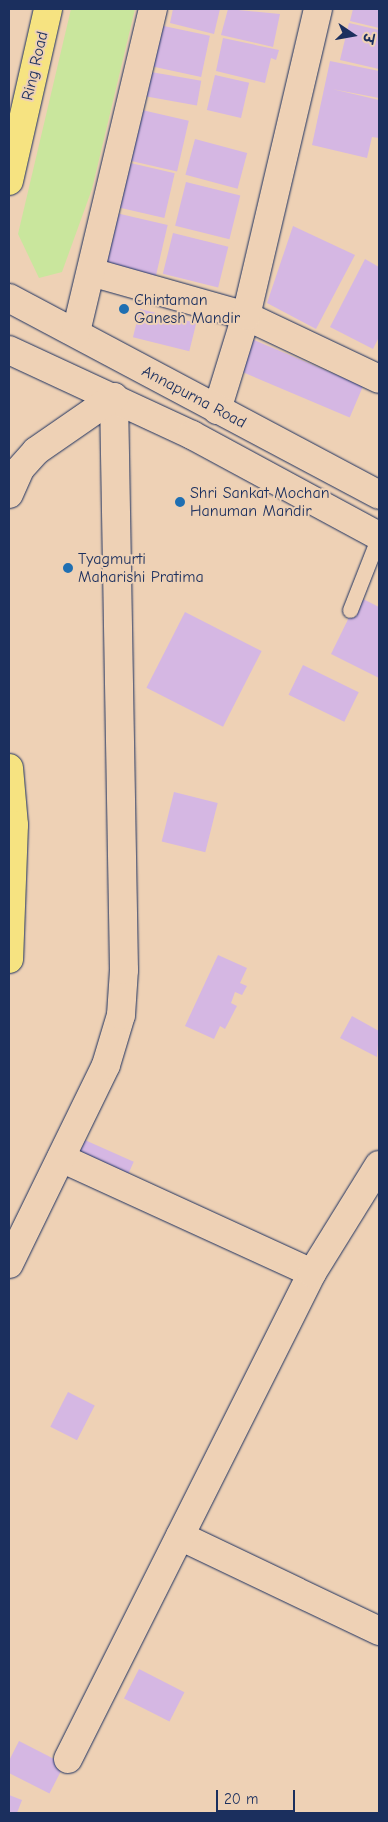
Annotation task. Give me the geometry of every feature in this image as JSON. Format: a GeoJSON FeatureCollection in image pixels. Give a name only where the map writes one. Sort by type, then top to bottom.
{"type":"FeatureCollection","features":[{"type":"Feature","properties":{"kind":"highway","name":"Ring Road"},"geometry":{"type":"LineString","coordinates":[[9,181],[48,9]]}},
{"type":"Feature","properties":{"kind":"highway"},"geometry":{"type":"LineString","coordinates":[[9,768],[14,825],[10,948]]}},
{"type":"Feature","properties":{"kind":"street"},"geometry":{"type":"LineString","coordinates":[[76,332],[152,9]]}},
{"type":"Feature","properties":{"kind":"street"},"geometry":{"type":"LineString","coordinates":[[217,410],[246,316],[318,9]]}},
{"type":"Feature","properties":{"kind":"street"},"geometry":{"type":"LineString","coordinates":[[91,272],[246,316],[379,379]]}},
{"type":"Feature","properties":{"kind":"street","name":"Annapurna Road"},"geometry":{"type":"LineString","coordinates":[[9,298],[379,495]]}},
{"type":"Feature","properties":{"kind":"street"},"geometry":{"type":"LineString","coordinates":[[9,350],[114,397],[379,536]]}},
{"type":"Feature","properties":{"kind":"street"},"geometry":{"type":"LineString","coordinates":[[9,494],[20,469],[36,451],[114,397]]}},
{"type":"Feature","properties":{"kind":"street"},"geometry":{"type":"LineString","coordinates":[[9,1264],[106,1065],[121,1015],[124,970],[114,397]]}},
{"type":"Feature","properties":{"kind":"street"},"geometry":{"type":"LineString","coordinates":[[61,1158],[312,1273]]}},
{"type":"Feature","properties":{"kind":"street"},"geometry":{"type":"LineString","coordinates":[[68,1759],[312,1273],[379,1165]]}},
{"type":"Feature","properties":{"kind":"street"},"geometry":{"type":"LineString","coordinates":[[180,1536],[379,1631]]}},
{"type":"Feature","properties":{"kind":"lane"},"geometry":{"type":"LineString","coordinates":[[350,610],[379,536]]}},
{"type":"Feature","properties":{"kind":"green space"},"geometry":{"type":"Polygon","coordinates":[[[71,9],[135,9],[92,189],[62,272],[39,278],[18,234],[71,9]]]}},
{"type":"Feature","properties":{"kind":"building"},"geometry":{"type":"Polygon","coordinates":[[[173,9],[220,9],[214,34],[170,23],[173,9]]]}},
{"type":"Feature","properties":{"kind":"building"},"geometry":{"type":"Polygon","coordinates":[[[228,9],[280,14],[273,47],[221,35],[228,9]]]}},
{"type":"Feature","properties":{"kind":"building"},"geometry":{"type":"Polygon","coordinates":[[[353,9],[379,9],[379,28],[350,21],[353,9]]]}},
{"type":"Feature","properties":{"kind":"building"},"geometry":{"type":"Polygon","coordinates":[[[349,23],[379,30],[379,69],[340,60],[349,23]]]}},
{"type":"Feature","properties":{"kind":"building"},"geometry":{"type":"Polygon","coordinates":[[[159,25],[210,36],[201,77],[150,66],[159,25]]]}},
{"type":"Feature","properties":{"kind":"building"},"geometry":{"type":"Polygon","coordinates":[[[223,38],[279,50],[276,60],[271,58],[265,83],[216,71],[223,38]]]}},
{"type":"Feature","properties":{"kind":"building"},"geometry":{"type":"Polygon","coordinates":[[[330,61],[379,71],[379,98],[332,89],[379,100],[379,138],[372,137],[367,158],[312,145],[330,61]]]}},
{"type":"Feature","properties":{"kind":"building"},"geometry":{"type":"Polygon","coordinates":[[[151,72],[201,81],[197,105],[147,97],[151,72]]]}},
{"type":"Feature","properties":{"kind":"building"},"geometry":{"type":"Polygon","coordinates":[[[215,75],[249,83],[241,118],[207,110],[215,75]]]}},
{"type":"Feature","properties":{"kind":"building"},"geometry":{"type":"Polygon","coordinates":[[[142,110],[189,121],[177,171],[130,161],[142,110]]]}},
{"type":"Feature","properties":{"kind":"building"},"geometry":{"type":"Polygon","coordinates":[[[195,139],[247,153],[238,189],[185,175],[195,139]]]}},
{"type":"Feature","properties":{"kind":"building"},"geometry":{"type":"Polygon","coordinates":[[[126,162],[175,173],[164,218],[116,207],[126,162]]]}},
{"type":"Feature","properties":{"kind":"building"},"geometry":{"type":"Polygon","coordinates":[[[186,182],[240,196],[229,239],[175,226],[186,182]]]}},
{"type":"Feature","properties":{"kind":"building"},"geometry":{"type":"Polygon","coordinates":[[[116,213],[168,225],[155,281],[103,270],[116,213]]]}},
{"type":"Feature","properties":{"kind":"building"},"geometry":{"type":"Polygon","coordinates":[[[293,226],[355,255],[316,329],[267,303],[293,226]]]}},
{"type":"Feature","properties":{"kind":"building"},"geometry":{"type":"Polygon","coordinates":[[[173,233],[228,247],[218,288],[163,274],[173,233]]]}},
{"type":"Feature","properties":{"kind":"building"},"geometry":{"type":"Polygon","coordinates":[[[365,259],[379,267],[379,337],[373,349],[330,327],[365,259]]]}},
{"type":"Feature","properties":{"kind":"building"},"geometry":{"type":"Polygon","coordinates":[[[140,309],[196,323],[189,351],[133,337],[140,309]]]}},
{"type":"Feature","properties":{"kind":"building"},"geometry":{"type":"Polygon","coordinates":[[[247,337],[363,386],[350,418],[234,368],[247,337]]]}},
{"type":"Feature","properties":{"kind":"building"},"geometry":{"type":"Polygon","coordinates":[[[359,597],[379,607],[379,678],[331,654],[359,597]]]}},
{"type":"Feature","properties":{"kind":"building"},"geometry":{"type":"Polygon","coordinates":[[[185,612],[262,651],[223,727],[146,688],[185,612]]]}},
{"type":"Feature","properties":{"kind":"building"},"geometry":{"type":"Polygon","coordinates":[[[303,665],[359,692],[344,722],[289,695],[303,665]]]}},
{"type":"Feature","properties":{"kind":"building"},"geometry":{"type":"Polygon","coordinates":[[[174,792],[218,803],[205,852],[162,841],[174,792]]]}},
{"type":"Feature","properties":{"kind":"building"},"geometry":{"type":"Polygon","coordinates":[[[218,955],[247,968],[240,983],[247,986],[242,995],[235,992],[231,1003],[237,1006],[225,1029],[220,1026],[214,1039],[185,1026],[218,955]]]}},
{"type":"Feature","properties":{"kind":"building"},"geometry":{"type":"Polygon","coordinates":[[[352,1016],[379,1031],[377,1057],[340,1038],[352,1016]]]}},
{"type":"Feature","properties":{"kind":"building"},"geometry":{"type":"Polygon","coordinates":[[[78,1137],[134,1162],[127,1177],[71,1153],[78,1137]]]}},
{"type":"Feature","properties":{"kind":"building"},"geometry":{"type":"Polygon","coordinates":[[[68,1392],[95,1406],[77,1440],[50,1427],[68,1392]]]}},
{"type":"Feature","properties":{"kind":"building"},"geometry":{"type":"Polygon","coordinates":[[[139,1669],[184,1692],[169,1722],[124,1698],[139,1669]]]}},
{"type":"Feature","properties":{"kind":"building"},"geometry":{"type":"Polygon","coordinates":[[[19,1741],[64,1764],[49,1794],[9,1773],[9,1761],[19,1741]]]}},
{"type":"Feature","properties":{"kind":"building"},"geometry":{"type":"Polygon","coordinates":[[[9,1795],[22,1800],[17,1813],[9,1813],[9,1795]]]}},
{"type":"Feature","properties":{"kind":"place","name":"Chintaman Ganesh Mandir"},"geometry":{"type":"Point","coordinates":[124,309]}},
{"type":"Feature","properties":{"kind":"place","name":"Shri Sankat Mochan Hanuman Mandir"},"geometry":{"type":"Point","coordinates":[180,502]}},
{"type":"Feature","properties":{"kind":"place","name":"Tyagmurti Maharishi Pratima"},"geometry":{"type":"Point","coordinates":[68,568]}}]}
